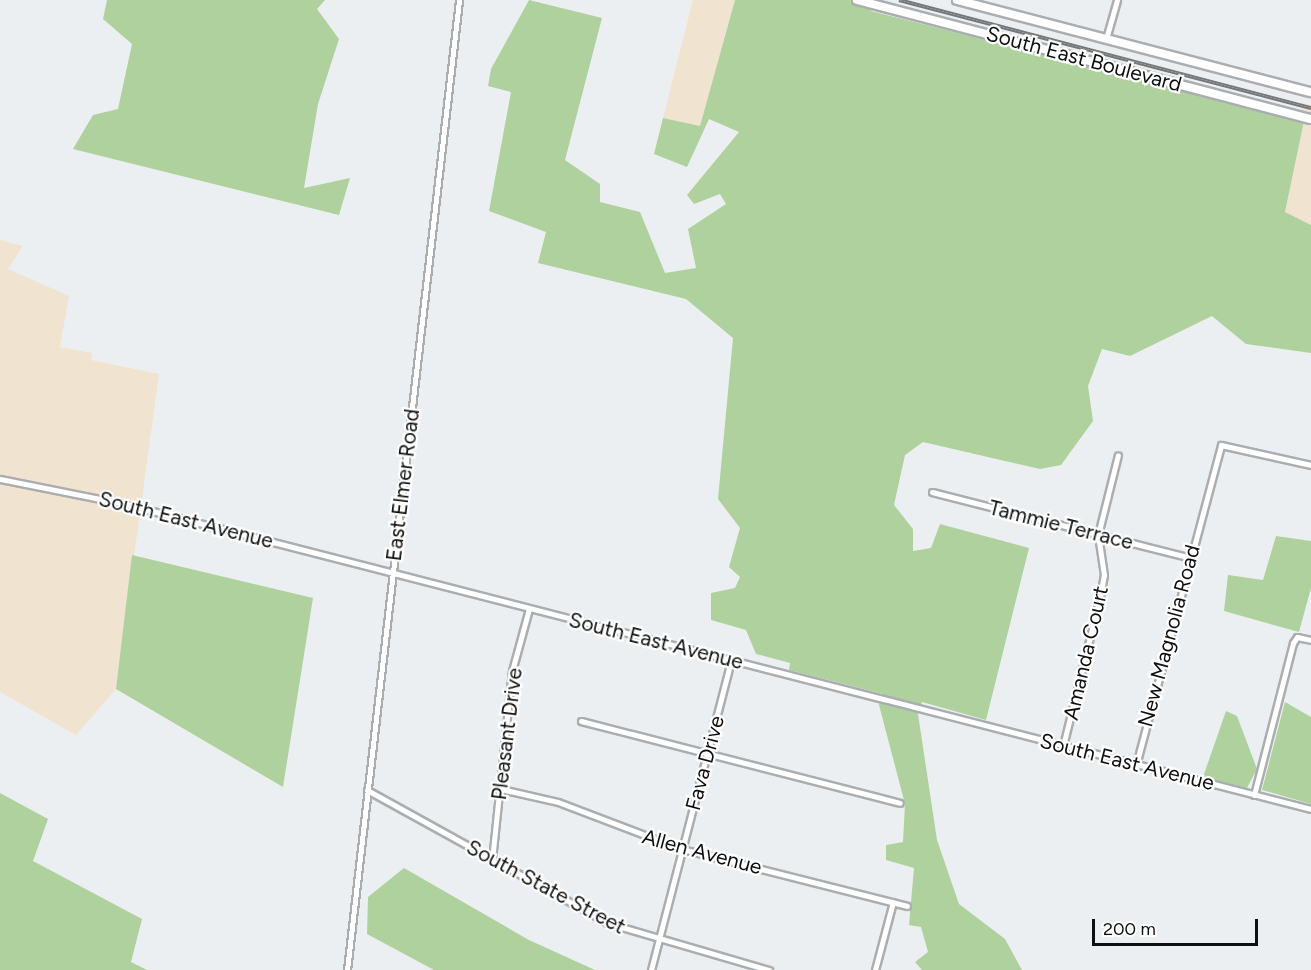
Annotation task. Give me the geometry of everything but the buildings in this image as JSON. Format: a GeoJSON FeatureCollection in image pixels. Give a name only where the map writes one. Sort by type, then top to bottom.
{"type":"FeatureCollection","features":[{"type":"Feature","properties":{"kind":"main road","name":"South East Boulevard"},"geometry":{"type":"LineString","coordinates":[[857,0],[1311,118]]}},
{"type":"Feature","properties":{"kind":"main road"},"geometry":{"type":"LineString","coordinates":[[957,0],[1311,92]]}},
{"type":"Feature","properties":{"kind":"street","name":"East Elmer Road"},"geometry":{"type":"LineString","coordinates":[[346,970],[459,0]]}},
{"type":"Feature","properties":{"kind":"street"},"geometry":{"type":"LineString","coordinates":[[1106,39],[1117,0]]}},
{"type":"Feature","properties":{"kind":"street","name":"New Magnolia Road"},"geometry":{"type":"LineString","coordinates":[[1136,765],[1203,507],[1223,443],[1311,465]]}},
{"type":"Feature","properties":{"kind":"street","name":"Amanda Court"},"geometry":{"type":"LineString","coordinates":[[1063,746],[1104,574],[1098,535],[1118,455]]}},
{"type":"Feature","properties":{"kind":"street","name":"South East Avenue"},"geometry":{"type":"LineString","coordinates":[[0,479],[110,500],[1311,809]]}},
{"type":"Feature","properties":{"kind":"street","name":"Tammie Terrace"},"geometry":{"type":"LineString","coordinates":[[932,492],[1190,558]]}},
{"type":"Feature","properties":{"kind":"street","name":"Pleasant Drive"},"geometry":{"type":"LineString","coordinates":[[492,860],[512,671],[529,609]]}},
{"type":"Feature","properties":{"kind":"street"},"geometry":{"type":"LineString","coordinates":[[1254,795],[1295,639],[1311,640]]}},
{"type":"Feature","properties":{"kind":"street","name":"Fava Drive"},"geometry":{"type":"LineString","coordinates":[[651,970],[732,661]]}},
{"type":"Feature","properties":{"kind":"street"},"geometry":{"type":"LineString","coordinates":[[581,721],[900,803]]}},
{"type":"Feature","properties":{"kind":"street","name":"Allen Avenue"},"geometry":{"type":"LineString","coordinates":[[501,789],[558,802],[682,849],[907,906]]}},
{"type":"Feature","properties":{"kind":"street","name":"South State Street"},"geometry":{"type":"LineString","coordinates":[[367,790],[608,924],[658,941],[765,970]]}},
{"type":"Feature","properties":{"kind":"street"},"geometry":{"type":"LineString","coordinates":[[875,970],[893,902]]}},
{"type":"Feature","properties":{"kind":"shaded area"},"geometry":{"type":"Polygon","coordinates":[[[693,0],[735,0],[700,126],[663,118],[693,0]]]}},
{"type":"Feature","properties":{"kind":"shaded area"},"geometry":{"type":"Polygon","coordinates":[[[1300,102],[1311,105],[1311,225],[1285,213],[1304,121],[1300,102]]]}},
{"type":"Feature","properties":{"kind":"shaded area"},"geometry":{"type":"Polygon","coordinates":[[[0,240],[23,246],[8,269],[69,296],[60,347],[92,353],[91,360],[159,374],[116,689],[76,735],[0,692],[0,240]]]}},
{"type":"Feature","properties":{"kind":"green space"},"geometry":{"type":"Polygon","coordinates":[[[107,0],[325,0],[317,9],[339,39],[318,104],[304,188],[350,178],[339,215],[73,149],[93,115],[118,109],[132,44],[103,19],[107,0]]]}},
{"type":"Feature","properties":{"kind":"green space"},"geometry":{"type":"Polygon","coordinates":[[[529,0],[602,18],[565,160],[600,184],[600,202],[640,212],[665,273],[696,268],[688,229],[726,204],[720,194],[694,204],[687,195],[739,132],[709,119],[687,167],[654,154],[663,118],[700,126],[735,0],[869,0],[871,11],[1304,121],[1285,212],[1311,225],[1311,353],[1246,344],[1212,316],[1130,356],[1102,349],[1088,386],[1093,421],[1061,465],[1040,469],[923,442],[905,455],[894,505],[913,529],[913,551],[931,548],[940,524],[1029,548],[986,720],[922,702],[918,714],[937,840],[959,904],[1005,939],[1022,970],[922,970],[915,962],[928,952],[921,927],[909,925],[914,868],[886,860],[886,845],[903,842],[905,804],[879,705],[883,694],[789,670],[790,663],[756,654],[746,630],[711,620],[711,593],[735,588],[740,577],[729,567],[740,528],[718,499],[733,338],[686,299],[538,263],[546,232],[489,211],[511,92],[488,86],[491,69],[529,0]]]}},
{"type":"Feature","properties":{"kind":"green space"},"geometry":{"type":"Polygon","coordinates":[[[1276,536],[1311,541],[1311,588],[1299,632],[1224,611],[1228,575],[1263,580],[1276,536]]]}},
{"type":"Feature","properties":{"kind":"green space"},"geometry":{"type":"Polygon","coordinates":[[[132,555],[313,598],[283,787],[116,689],[132,555]]]}},
{"type":"Feature","properties":{"kind":"green space"},"geometry":{"type":"Polygon","coordinates":[[[1285,702],[1311,717],[1311,804],[1262,790],[1285,702]]]}},
{"type":"Feature","properties":{"kind":"green space"},"geometry":{"type":"Polygon","coordinates":[[[1226,711],[1237,716],[1257,769],[1247,788],[1203,777],[1226,711]]]}},
{"type":"Feature","properties":{"kind":"green space"},"geometry":{"type":"Polygon","coordinates":[[[0,793],[48,819],[33,861],[142,919],[131,962],[147,970],[0,970],[0,793]]]}},
{"type":"Feature","properties":{"kind":"green space"},"geometry":{"type":"Polygon","coordinates":[[[404,868],[529,940],[595,970],[434,970],[367,934],[368,897],[404,868]]]}},
{"type":"Feature","properties":{"kind":"railway"},"geometry":{"type":"LineString","coordinates":[[899,0],[1311,108]]}}]}
